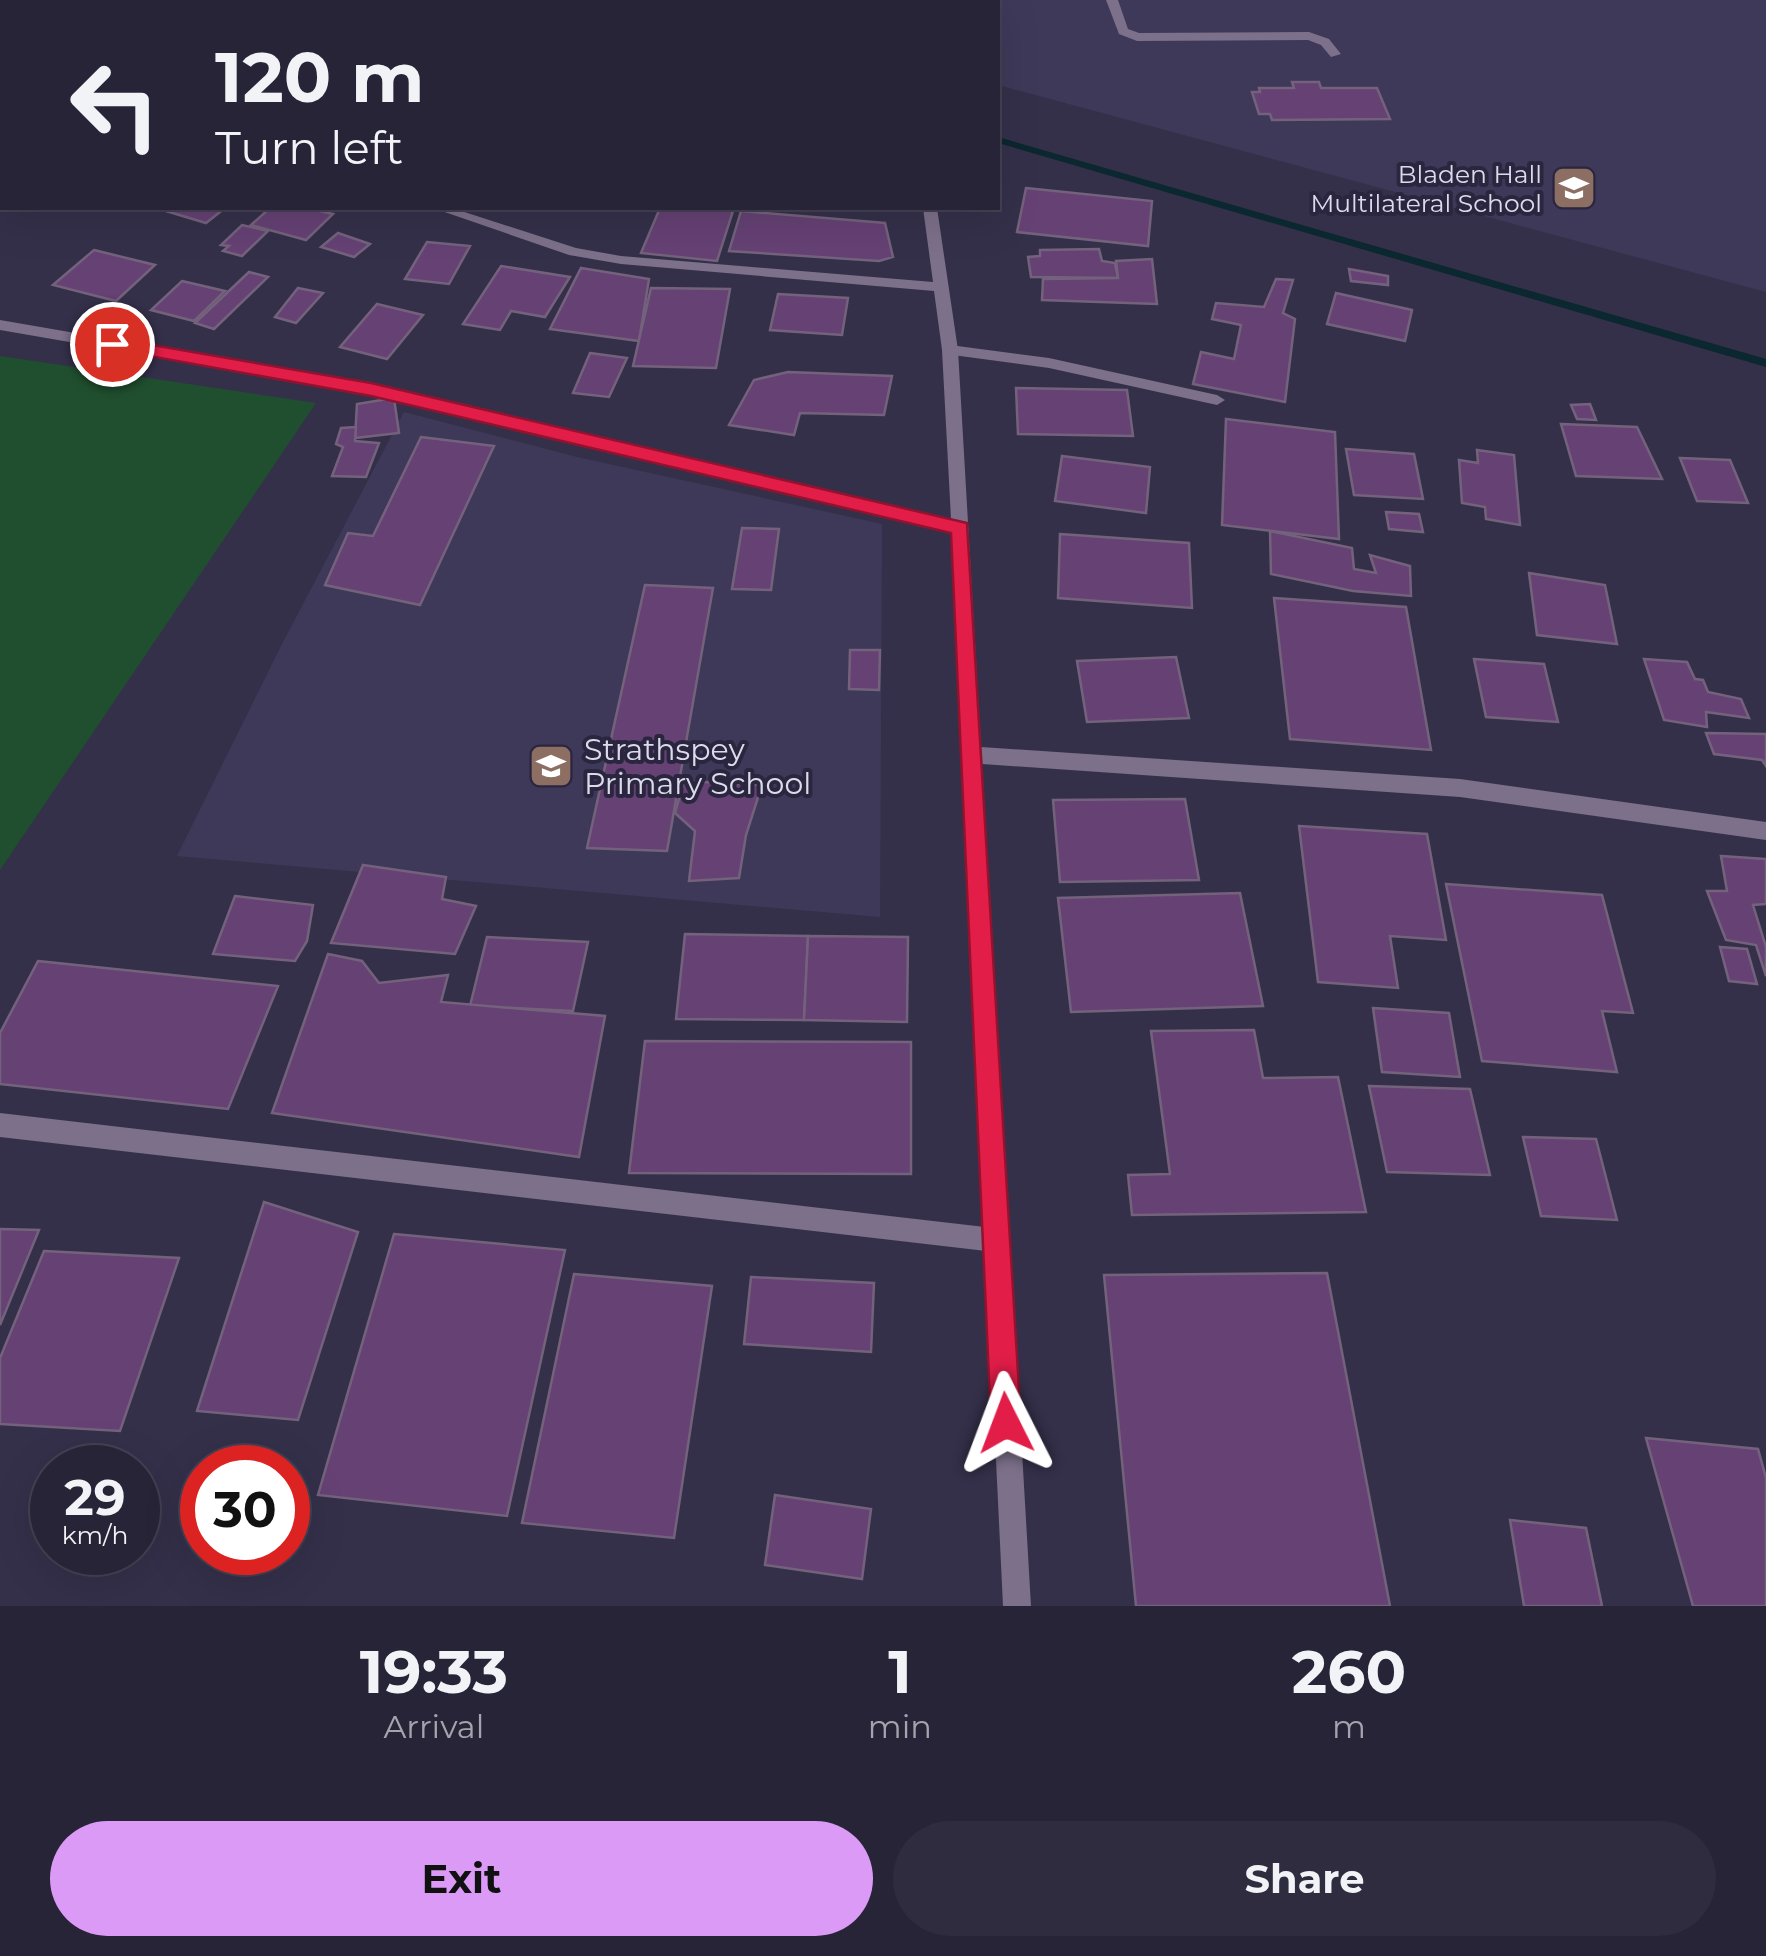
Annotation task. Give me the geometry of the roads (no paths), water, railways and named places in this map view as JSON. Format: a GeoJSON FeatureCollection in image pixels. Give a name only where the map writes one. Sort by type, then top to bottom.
{"type":"FeatureCollection","features":[{"type":"Feature","properties":{"kind":"street"},"geometry":{"type":"LineString","coordinates":[[1112,0],[1123,32],[1137,37],[1309,36],[1325,42],[1336,54]]}},
{"type":"Feature","properties":{"kind":"street"},"geometry":{"type":"LineString","coordinates":[[446,210],[574,252],[621,260],[942,288]]}},
{"type":"Feature","properties":{"kind":"street"},"geometry":{"type":"LineString","coordinates":[[930,210],[950,350],[1016,1606]]}},
{"type":"Feature","properties":{"kind":"street"},"geometry":{"type":"LineString","coordinates":[[0,324],[371,390],[960,528]]}},
{"type":"Feature","properties":{"kind":"street"},"geometry":{"type":"LineString","coordinates":[[950,350],[1049,363],[1217,400]]}},
{"type":"Feature","properties":{"kind":"street"},"geometry":{"type":"LineString","coordinates":[[972,755],[1460,788],[1766,831]]}},
{"type":"Feature","properties":{"kind":"street"},"geometry":{"type":"LineString","coordinates":[[0,1125],[996,1240]]}},
{"type":"Feature","properties":{"kind":"waterway"},"geometry":{"type":"LineString","coordinates":[[1000,141],[1766,363]]}},
{"type":"Feature","properties":{"kind":"place","name":"Bladen Hall Multilateral School"},"geometry":{"type":"Point","coordinates":[1574,188]}},
{"type":"Feature","properties":{"kind":"place","name":"Strathspey Primary School"},"geometry":{"type":"Point","coordinates":[551,766]}}]}
